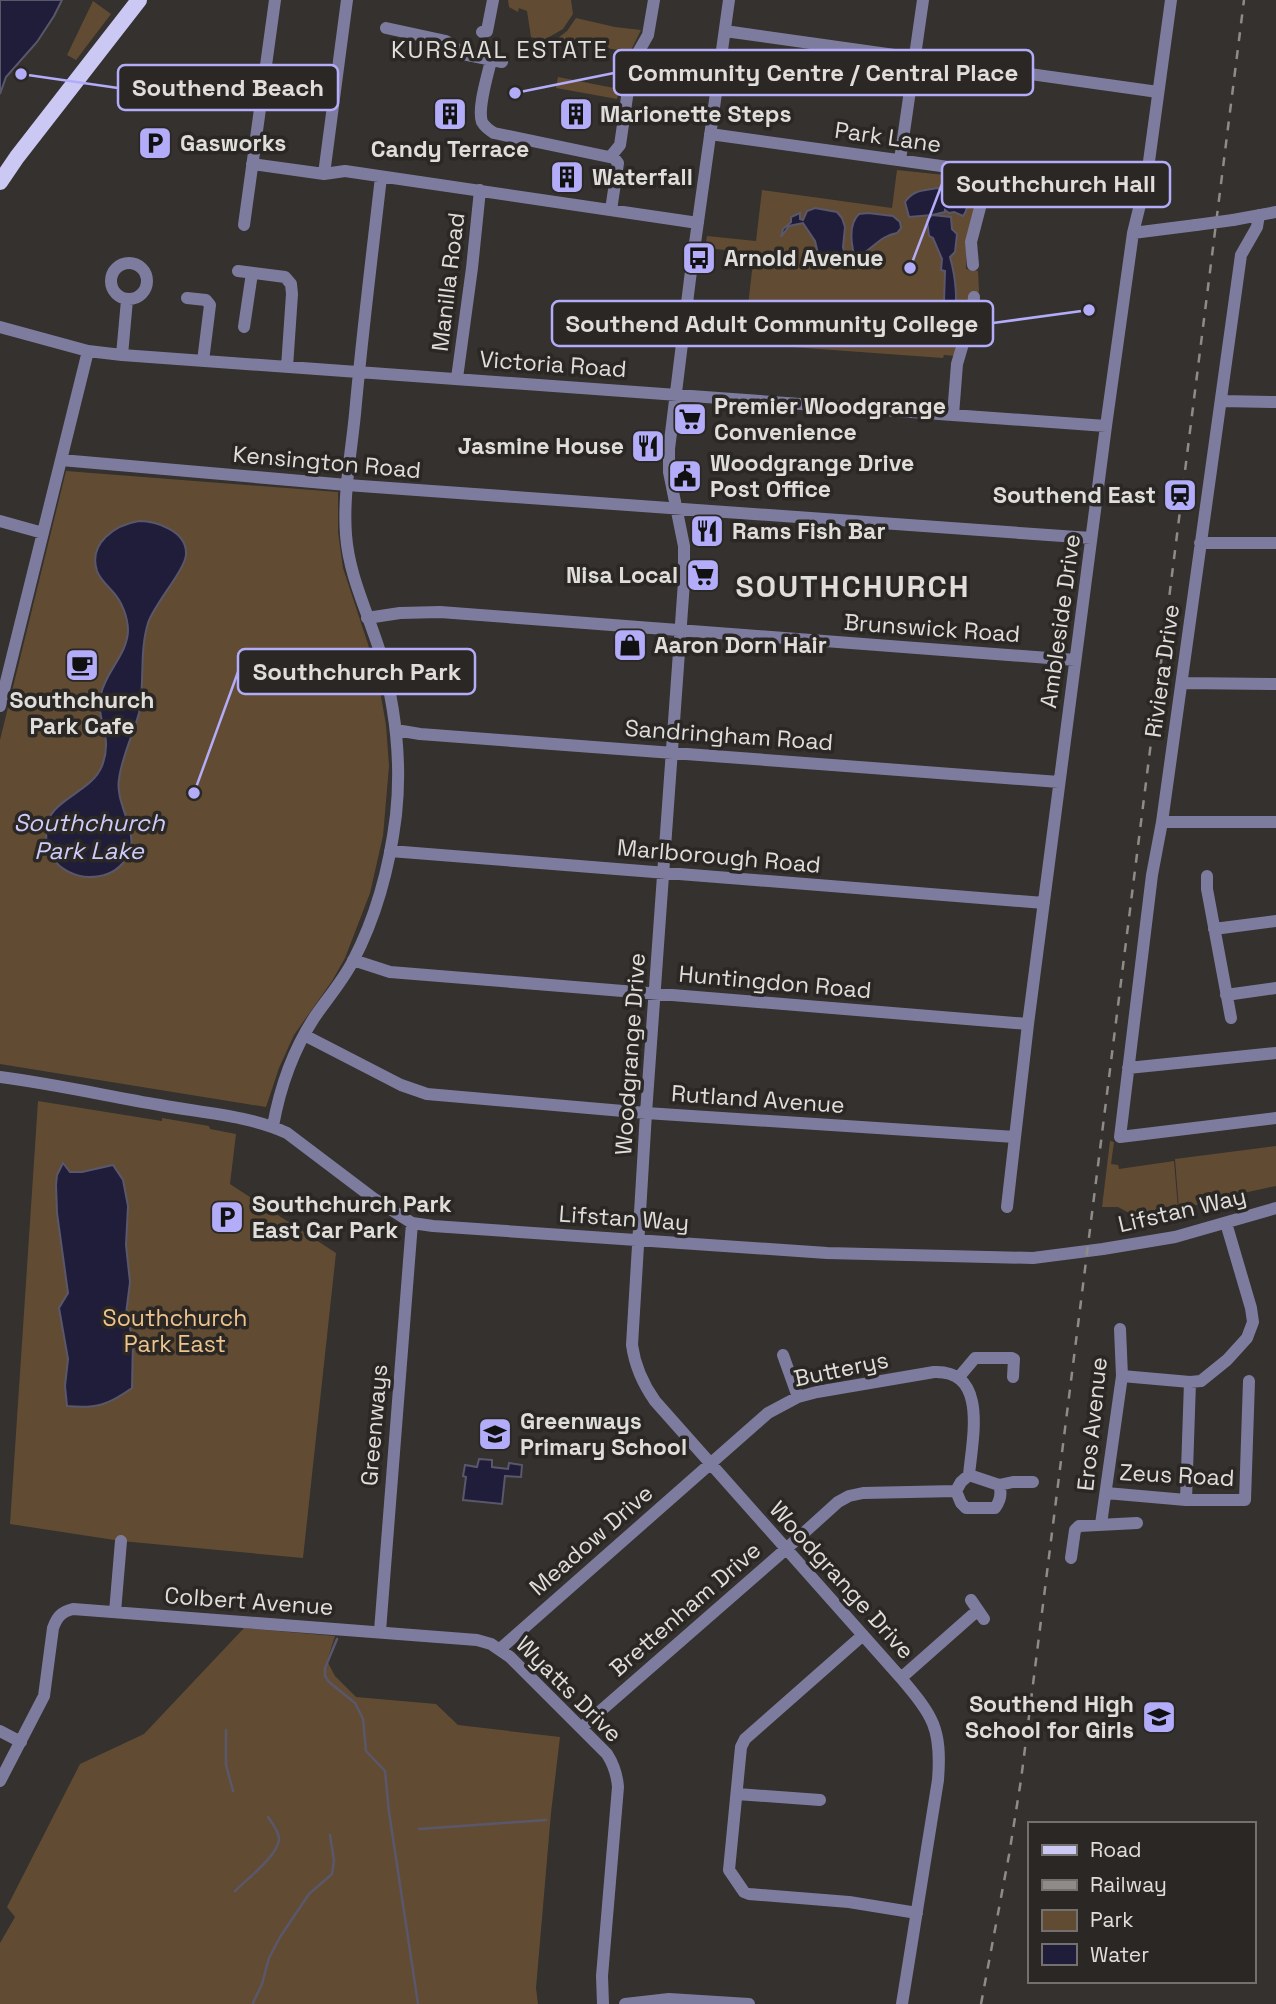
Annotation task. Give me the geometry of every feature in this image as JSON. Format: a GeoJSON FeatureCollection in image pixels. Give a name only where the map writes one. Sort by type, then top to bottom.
{"type":"FeatureCollection","features":[{"type":"Feature","properties":{"kind":"main road"},"geometry":{"type":"LineString","coordinates":[[0,182],[139,0]]}},
{"type":"Feature","properties":{"kind":"street"},"geometry":{"type":"LineString","coordinates":[[244,225],[275,0]]}},
{"type":"Feature","properties":{"kind":"street"},"geometry":{"type":"LineString","coordinates":[[324,174],[348,0]]}},
{"type":"Feature","properties":{"kind":"street"},"geometry":{"type":"LineString","coordinates":[[491,26],[493,0]]}},
{"type":"Feature","properties":{"kind":"street"},"geometry":{"type":"LineString","coordinates":[[611,156],[620,145],[632,63],[648,35],[654,0]]}},
{"type":"Feature","properties":{"kind":"street","name":"Woodgrange Drive"},"geometry":{"type":"LineString","coordinates":[[729,0],[668,459],[685,558],[632,1345],[637,1369],[655,1401],[901,1678],[929,1713],[936,1727],[939,1744],[938,1780],[902,2004]]}},
{"type":"Feature","properties":{"kind":"street"},"geometry":{"type":"LineString","coordinates":[[900,160],[923,0]]}},
{"type":"Feature","properties":{"kind":"street","name":"Ambleside Drive"},"geometry":{"type":"LineString","coordinates":[[1007,1207],[1028,1024],[1106,426],[1133,233],[1143,194],[1171,0]]}},
{"type":"Feature","properties":{"kind":"street"},"geometry":{"type":"LineString","coordinates":[[386,28],[446,41],[463,54],[496,61],[481,113],[484,125],[490,131],[611,156],[618,163],[611,210]]}},
{"type":"Feature","properties":{"kind":"street"},"geometry":{"type":"LineString","coordinates":[[725,31],[1158,92]]}},
{"type":"Feature","properties":{"kind":"street","name":"Park Lane"},"geometry":{"type":"LineString","coordinates":[[710,134],[1143,194]]}},
{"type":"Feature","properties":{"kind":"street"},"geometry":{"type":"LineString","coordinates":[[252,164],[324,174],[345,172],[698,223]]}},
{"type":"Feature","properties":{"kind":"street"},"geometry":{"type":"LineString","coordinates":[[973,265],[971,242],[982,201],[985,172]]}},
{"type":"Feature","properties":{"kind":"street"},"geometry":{"type":"LineString","coordinates":[[273,1126],[284,1078],[304,1035],[353,960],[370,922],[390,850],[396,811],[396,730],[383,664],[356,584],[346,537],[348,485],[381,177]]}},
{"type":"Feature","properties":{"kind":"street","name":"Manilla Road"},"geometry":{"type":"LineString","coordinates":[[457,378],[480,190]]}},
{"type":"Feature","properties":{"kind":"street"},"geometry":{"type":"LineString","coordinates":[[1133,233],[1276,212]]}},
{"type":"Feature","properties":{"kind":"street","name":"Riviera Drive"},"geometry":{"type":"LineString","coordinates":[[1259,215],[1257,227],[1241,255],[1182,683],[1152,875],[1119,1137],[1276,1118]]}},
{"type":"Feature","properties":{"kind":"street"},"geometry":{"type":"LineString","coordinates":[[238,271],[285,277],[291,284],[287,367]]}},
{"type":"Feature","properties":{"kind":"street"},"geometry":{"type":"LineString","coordinates":[[244,327],[252,273]]}},
{"type":"Feature","properties":{"kind":"street"},"geometry":{"type":"LineString","coordinates":[[953,415],[957,365],[973,310],[974,297]]}},
{"type":"Feature","properties":{"kind":"street"},"geometry":{"type":"LineString","coordinates":[[187,298],[206,300],[209,305],[203,361]]}},
{"type":"Feature","properties":{"kind":"street"},"geometry":{"type":"LineString","coordinates":[[122,355],[127,300]]}},
{"type":"Feature","properties":{"kind":"street","name":"Victoria Road"},"geometry":{"type":"LineString","coordinates":[[0,327],[88,351],[122,355],[1106,426]]}},
{"type":"Feature","properties":{"kind":"street"},"geometry":{"type":"LineString","coordinates":[[0,706],[5,662],[43,533],[88,351]]}},
{"type":"Feature","properties":{"kind":"street"},"geometry":{"type":"LineString","coordinates":[[1221,401],[1276,402]]}},
{"type":"Feature","properties":{"kind":"street","name":"Kensington Road"},"geometry":{"type":"LineString","coordinates":[[61,460],[348,485],[1091,538]]}},
{"type":"Feature","properties":{"kind":"street"},"geometry":{"type":"LineString","coordinates":[[0,521],[43,533]]}},
{"type":"Feature","properties":{"kind":"street"},"geometry":{"type":"LineString","coordinates":[[1200,543],[1276,543]]}},
{"type":"Feature","properties":{"kind":"street","name":"Brunswick Road"},"geometry":{"type":"LineString","coordinates":[[367,618],[400,613],[440,612],[1075,660]]}},
{"type":"Feature","properties":{"kind":"street"},"geometry":{"type":"LineString","coordinates":[[1182,683],[1276,684]]}},
{"type":"Feature","properties":{"kind":"street","name":"Sandringham Road"},"geometry":{"type":"LineString","coordinates":[[396,730],[1059,782]]}},
{"type":"Feature","properties":{"kind":"street"},"geometry":{"type":"LineString","coordinates":[[1162,822],[1276,822]]}},
{"type":"Feature","properties":{"kind":"street","name":"Marlborough Road"},"geometry":{"type":"LineString","coordinates":[[390,850],[1044,903]]}},
{"type":"Feature","properties":{"kind":"street"},"geometry":{"type":"LineString","coordinates":[[1207,883],[1231,1018]]}},
{"type":"Feature","properties":{"kind":"street"},"geometry":{"type":"LineString","coordinates":[[1214,929],[1276,921]]}},
{"type":"Feature","properties":{"kind":"street","name":"Huntingdon Road"},"geometry":{"type":"LineString","coordinates":[[353,960],[390,972],[1028,1024]]}},
{"type":"Feature","properties":{"kind":"street"},"geometry":{"type":"LineString","coordinates":[[1226,995],[1276,988]]}},
{"type":"Feature","properties":{"kind":"street","name":"Rutland Avenue"},"geometry":{"type":"LineString","coordinates":[[304,1035],[392,1081],[427,1094],[646,1113],[1014,1137]]}},
{"type":"Feature","properties":{"kind":"street"},"geometry":{"type":"LineString","coordinates":[[1128,1068],[1276,1052]]}},
{"type":"Feature","properties":{"kind":"street","name":"Lifstan Way"},"geometry":{"type":"LineString","coordinates":[[0,1077],[273,1126],[287,1133],[373,1198],[412,1223],[454,1228],[827,1254],[1023,1258],[1175,1237],[1276,1208]]}},
{"type":"Feature","properties":{"kind":"street","name":"Greenways"},"geometry":{"type":"LineString","coordinates":[[380,1631],[412,1223]]}},
{"type":"Feature","properties":{"kind":"street"},"geometry":{"type":"LineString","coordinates":[[1122,1376],[1201,1381],[1227,1360],[1247,1338],[1253,1322],[1251,1308],[1226,1223]]}},
{"type":"Feature","properties":{"kind":"street","name":"Eros Avenue"},"geometry":{"type":"LineString","coordinates":[[1101,1524],[1122,1376],[1120,1329]]}},
{"type":"Feature","properties":{"kind":"street"},"geometry":{"type":"LineString","coordinates":[[783,1355],[798,1397]]}},
{"type":"Feature","properties":{"kind":"street"},"geometry":{"type":"LineString","coordinates":[[999,1485],[1001,1489],[995,1508],[967,1508],[961,1503],[957,1491],[961,1482],[969,1475],[974,1404],[967,1387],[959,1377],[971,1361],[981,1357],[1014,1359],[1013,1377]]}},
{"type":"Feature","properties":{"kind":"street","name":"Butterys"},"geometry":{"type":"LineString","coordinates":[[710,1463],[768,1413],[798,1397],[934,1372],[951,1373],[959,1377]]}},
{"type":"Feature","properties":{"kind":"street","name":"Zeus Road"},"geometry":{"type":"LineString","coordinates":[[1106,1493],[1186,1500],[1245,1500],[1249,1381]]}},
{"type":"Feature","properties":{"kind":"street"},"geometry":{"type":"LineString","coordinates":[[1186,1500],[1190,1382]]}},
{"type":"Feature","properties":{"kind":"street","name":"Meadow Drive"},"geometry":{"type":"LineString","coordinates":[[500,1649],[710,1463]]}},
{"type":"Feature","properties":{"kind":"street"},"geometry":{"type":"LineString","coordinates":[[969,1475],[999,1485],[1033,1482]]}},
{"type":"Feature","properties":{"kind":"street"},"geometry":{"type":"LineString","coordinates":[[786,1549],[838,1502],[849,1496],[863,1493],[957,1491]]}},
{"type":"Feature","properties":{"kind":"street","name":"Eros Avenue"},"geometry":{"type":"LineString","coordinates":[[1071,1558],[1075,1530],[1079,1526],[1137,1523]]}},
{"type":"Feature","properties":{"kind":"street"},"geometry":{"type":"LineString","coordinates":[[115,1612],[121,1541]]}},
{"type":"Feature","properties":{"kind":"street","name":"Brettenham Drive"},"geometry":{"type":"LineString","coordinates":[[581,1728],[786,1549]]}},
{"type":"Feature","properties":{"kind":"street","name":"Colbert Avenue"},"geometry":{"type":"LineString","coordinates":[[0,1780],[44,1696],[53,1628],[62,1612],[73,1609],[380,1631]]}},
{"type":"Feature","properties":{"kind":"street"},"geometry":{"type":"LineString","coordinates":[[901,1678],[977,1610]]}},
{"type":"Feature","properties":{"kind":"street","name":"Wyatts Drive"},"geometry":{"type":"LineString","coordinates":[[380,1631],[477,1640],[500,1649],[607,1754],[617,1775],[618,1787],[601,1976],[603,2004]]}},
{"type":"Feature","properties":{"kind":"street"},"geometry":{"type":"LineString","coordinates":[[863,1635],[745,1739],[741,1747],[729,1870],[744,1892],[749,1894],[849,1902],[917,1913]]}},
{"type":"Feature","properties":{"kind":"street"},"geometry":{"type":"LineString","coordinates":[[0,1731],[21,1742]]}},
{"type":"Feature","properties":{"kind":"street"},"geometry":{"type":"LineString","coordinates":[[737,1794],[820,1800]]}},
{"type":"Feature","properties":{"kind":"street"},"geometry":{"type":"LineString","coordinates":[[625,2004],[668,1999],[748,2004]]}},
{"type":"Feature","properties":{"kind":"green space"},"geometry":{"type":"Polygon","coordinates":[[[508,0],[571,0],[573,14],[563,29],[544,40],[531,37],[527,11],[519,8],[518,12],[509,7],[508,0]]]}},
{"type":"Feature","properties":{"kind":"green space"},"geometry":{"type":"Polygon","coordinates":[[[93,1],[111,14],[76,60],[67,55],[93,1]]]}},
{"type":"Feature","properties":{"kind":"green space"},"geometry":{"type":"Polygon","coordinates":[[[576,18],[641,30],[630,52],[565,41],[553,55],[549,45],[567,31],[576,18]]]}},
{"type":"Feature","properties":{"kind":"green space"},"geometry":{"type":"Polygon","coordinates":[[[558,77],[619,89],[617,99],[556,88],[558,77]]]}},
{"type":"Feature","properties":{"kind":"green space"},"geometry":{"type":"Polygon","coordinates":[[[897,170],[973,178],[980,185],[967,240],[966,269],[978,271],[979,291],[956,356],[944,355],[943,358],[744,341],[754,253],[705,248],[707,236],[756,241],[762,190],[892,208],[897,170]]]}},
{"type":"Feature","properties":{"kind":"green space"},"geometry":{"type":"Polygon","coordinates":[[[66,471],[338,492],[338,532],[343,568],[368,644],[386,725],[389,766],[383,836],[370,893],[345,958],[294,1035],[266,1107],[0,1064],[0,740],[66,471]]]}},
{"type":"Feature","properties":{"kind":"green space","name":"Southchurch Park East"},"geometry":{"type":"Polygon","coordinates":[[[38,1101],[162,1121],[162,1118],[209,1126],[210,1129],[236,1134],[230,1184],[336,1253],[303,1558],[121,1541],[10,1524],[38,1101]]]}},
{"type":"Feature","properties":{"kind":"green space"},"geometry":{"type":"Polygon","coordinates":[[[1110,1141],[1114,1142],[1111,1164],[1118,1165],[1119,1169],[1174,1161],[1178,1209],[1133,1215],[1118,1207],[1102,1207],[1110,1141]]]}},
{"type":"Feature","properties":{"kind":"green space"},"geometry":{"type":"Polygon","coordinates":[[[1276,1146],[1276,1186],[1179,1210],[1175,1159],[1276,1146]]]}},
{"type":"Feature","properties":{"kind":"green space"},"geometry":{"type":"Polygon","coordinates":[[[244,1628],[335,1636],[327,1661],[335,1676],[356,1697],[436,1704],[458,1725],[560,1737],[536,1988],[538,2004],[0,2004],[0,1943],[15,1917],[7,1907],[80,1764],[144,1734],[244,1628]]]}},
{"type":"Feature","properties":{"kind":"water"},"geometry":{"type":"Polygon","coordinates":[[[0,0],[62,0],[37,42],[6,77],[0,94],[0,0]]]}},
{"type":"Feature","properties":{"kind":"water"},"geometry":{"type":"Polygon","coordinates":[[[937,188],[946,191],[946,197],[950,191],[959,194],[967,203],[963,216],[945,210],[932,215],[909,217],[905,202],[916,193],[937,188]]]}},
{"type":"Feature","properties":{"kind":"water"},"geometry":{"type":"Polygon","coordinates":[[[815,208],[837,212],[842,218],[845,227],[843,247],[847,264],[838,261],[820,262],[815,241],[803,223],[789,226],[781,237],[783,229],[791,222],[791,217],[800,213],[800,219],[803,220],[807,211],[815,208]]]}},
{"type":"Feature","properties":{"kind":"water"},"geometry":{"type":"Polygon","coordinates":[[[859,214],[893,216],[900,222],[901,228],[865,252],[854,255],[854,222],[859,214]]]}},
{"type":"Feature","properties":{"kind":"water"},"geometry":{"type":"Polygon","coordinates":[[[932,215],[951,217],[952,229],[957,234],[955,252],[950,257],[956,290],[954,315],[951,322],[939,318],[910,323],[908,320],[911,315],[927,311],[937,312],[937,307],[944,302],[945,271],[941,270],[942,259],[933,238],[929,236],[927,220],[932,215]]]}},
{"type":"Feature","properties":{"kind":"water","name":"Southchurch Park Lake"},"geometry":{"type":"Polygon","coordinates":[[[139,521],[162,525],[176,533],[185,546],[186,554],[181,568],[151,615],[145,634],[139,713],[119,779],[121,801],[131,834],[129,855],[111,872],[84,877],[73,874],[56,862],[49,849],[46,832],[53,812],[88,784],[102,766],[106,745],[100,712],[101,694],[124,648],[128,631],[122,605],[97,571],[96,552],[113,531],[139,521]]]}},
{"type":"Feature","properties":{"kind":"water"},"geometry":{"type":"Polygon","coordinates":[[[63,1163],[70,1172],[113,1165],[123,1180],[128,1206],[126,1245],[130,1282],[126,1314],[133,1340],[132,1388],[109,1402],[86,1407],[67,1406],[65,1386],[68,1359],[59,1308],[68,1293],[56,1185],[63,1163]]]}},
{"type":"Feature","properties":{"kind":"water"},"geometry":{"type":"Polygon","coordinates":[[[479,1459],[492,1460],[492,1467],[508,1469],[509,1463],[522,1465],[521,1477],[505,1476],[502,1504],[463,1500],[465,1465],[477,1467],[479,1459]]]}},
{"type":"Feature","properties":{"kind":"waterway"},"geometry":{"type":"LineString","coordinates":[[337,1639],[325,1668],[325,1676],[355,1703],[363,1719],[366,1751],[385,1771],[418,2004]]}},
{"type":"Feature","properties":{"kind":"waterway"},"geometry":{"type":"LineString","coordinates":[[226,1730],[226,1765],[233,1791]]}},
{"type":"Feature","properties":{"kind":"waterway"},"geometry":{"type":"LineString","coordinates":[[235,1891],[268,1859],[278,1844],[277,1832],[268,1817]]}},
{"type":"Feature","properties":{"kind":"waterway"},"geometry":{"type":"LineString","coordinates":[[419,1829],[546,1820]]}},
{"type":"Feature","properties":{"kind":"waterway"},"geometry":{"type":"LineString","coordinates":[[253,2003],[262,1984],[269,1958],[280,1937],[309,1894],[332,1874],[334,1861],[330,1835]]}},
{"type":"Feature","properties":{"kind":"railway"},"geometry":{"type":"LineString","coordinates":[[981,2004],[1021,1780],[1244,0]]}},
{"type":"Feature","properties":{"kind":"place","name":"Southend Beach"},"geometry":{"type":"Point","coordinates":[21,74]}},
{"type":"Feature","properties":{"kind":"place","name":"Community Centre / Central Place"},"geometry":{"type":"Point","coordinates":[515,93]}},
{"type":"Feature","properties":{"kind":"place","name":"Candy Terrace"},"geometry":{"type":"Point","coordinates":[450,114]}},
{"type":"Feature","properties":{"kind":"place","name":"Marionette Steps"},"geometry":{"type":"Point","coordinates":[576,114]}},
{"type":"Feature","properties":{"kind":"place","name":"Gasworks"},"geometry":{"type":"Point","coordinates":[155,143]}},
{"type":"Feature","properties":{"kind":"place","name":"Waterfall"},"geometry":{"type":"Point","coordinates":[567,177]}},
{"type":"Feature","properties":{"kind":"place","name":"Arnold Avenue"},"geometry":{"type":"Point","coordinates":[699,258]}},
{"type":"Feature","properties":{"kind":"place","name":"Southchurch Hall"},"geometry":{"type":"Point","coordinates":[910,268]}},
{"type":"Feature","properties":{"kind":"place","name":"Southend Adult Community College"},"geometry":{"type":"Point","coordinates":[1089,310]}},
{"type":"Feature","properties":{"kind":"place","name":"Premier Woodgrange Convenience"},"geometry":{"type":"Point","coordinates":[690,419]}},
{"type":"Feature","properties":{"kind":"place","name":"Jasmine House"},"geometry":{"type":"Point","coordinates":[648,446]}},
{"type":"Feature","properties":{"kind":"place","name":"Woodgrange Drive Post Office"},"geometry":{"type":"Point","coordinates":[685,476]}},
{"type":"Feature","properties":{"kind":"place","name":"Southend East"},"geometry":{"type":"Point","coordinates":[1180,495]}},
{"type":"Feature","properties":{"kind":"place","name":"Rams Fish Bar"},"geometry":{"type":"Point","coordinates":[707,531]}},
{"type":"Feature","properties":{"kind":"place","name":"Nisa Local"},"geometry":{"type":"Point","coordinates":[703,575]}},
{"type":"Feature","properties":{"kind":"place","name":"Aaron Dorn Hair"},"geometry":{"type":"Point","coordinates":[630,645]}},
{"type":"Feature","properties":{"kind":"place","name":"Southchurch Park Cafe"},"geometry":{"type":"Point","coordinates":[82,665]}},
{"type":"Feature","properties":{"kind":"place","name":"Southchurch Park"},"geometry":{"type":"Point","coordinates":[194,793]}},
{"type":"Feature","properties":{"kind":"place","name":"Southchurch Park East Car Park"},"geometry":{"type":"Point","coordinates":[227,1217]}},
{"type":"Feature","properties":{"kind":"place","name":"Greenways Primary School"},"geometry":{"type":"Point","coordinates":[495,1434]}},
{"type":"Feature","properties":{"kind":"place","name":"Southend High School for Girls"},"geometry":{"type":"Point","coordinates":[1159,1717]}},
{"type":"Feature","properties":{"kind":"district","name":"KURSAAL ESTATE"},"geometry":{"type":"Point","coordinates":[500,49]}},
{"type":"Feature","properties":{"kind":"district","name":"SOUTHCHURCH"},"geometry":{"type":"Point","coordinates":[853,586]}}]}
